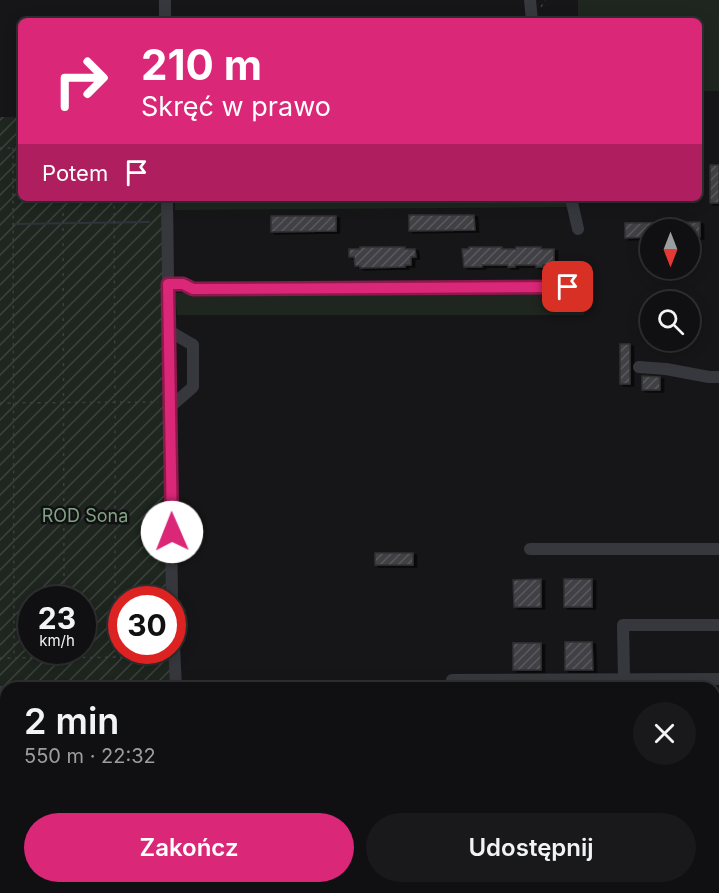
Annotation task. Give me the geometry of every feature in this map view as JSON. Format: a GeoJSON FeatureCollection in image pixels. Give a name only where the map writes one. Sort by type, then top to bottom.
{"type":"FeatureCollection","features":[{"type":"Feature","properties":{"kind":"street"},"geometry":{"type":"LineString","coordinates":[[165,0],[165,18]]}},
{"type":"Feature","properties":{"kind":"street"},"geometry":{"type":"LineString","coordinates":[[530,0],[532,18]]}},
{"type":"Feature","properties":{"kind":"street"},"geometry":{"type":"LineString","coordinates":[[167,201],[172,586]]}},
{"type":"Feature","properties":{"kind":"street"},"geometry":{"type":"LineString","coordinates":[[572,201],[578,229]]}},
{"type":"Feature","properties":{"kind":"street"},"geometry":{"type":"LineString","coordinates":[[168,284],[183,284],[193,289],[568,287]]}},
{"type":"Feature","properties":{"kind":"street"},"geometry":{"type":"LineString","coordinates":[[169,331],[193,345],[193,387],[170,404]]}},
{"type":"Feature","properties":{"kind":"street"},"geometry":{"type":"LineString","coordinates":[[639,367],[719,377]]}},
{"type":"Feature","properties":{"kind":"street"},"geometry":{"type":"LineString","coordinates":[[530,549],[719,549]]}},
{"type":"Feature","properties":{"kind":"street"},"geometry":{"type":"LineString","coordinates":[[624,679],[623,626],[719,625]]}},
{"type":"Feature","properties":{"kind":"street"},"geometry":{"type":"LineString","coordinates":[[175,664],[176,682]]}},
{"type":"Feature","properties":{"kind":"street"},"geometry":{"type":"LineString","coordinates":[[452,680],[719,679]]}},
{"type":"Feature","properties":{"kind":"path"},"geometry":{"type":"LineString","coordinates":[[0,148],[18,148]]}},
{"type":"Feature","properties":{"kind":"path"},"geometry":{"type":"LineString","coordinates":[[13,148],[14,658]]}},
{"type":"Feature","properties":{"kind":"path"},"geometry":{"type":"LineString","coordinates":[[63,201],[64,586]]}},
{"type":"Feature","properties":{"kind":"path"},"geometry":{"type":"LineString","coordinates":[[114,201],[115,586]]}},
{"type":"Feature","properties":{"kind":"path"},"geometry":{"type":"LineString","coordinates":[[0,403],[170,404]]}},
{"type":"Feature","properties":{"kind":"path"},"geometry":{"type":"LineString","coordinates":[[0,658],[18,658]]}},
{"type":"Feature","properties":{"kind":"green space"},"geometry":{"type":"Polygon","coordinates":[[[578,0],[719,0],[719,91],[702,91],[702,18],[578,18],[578,0]]]}},
{"type":"Feature","properties":{"kind":"green space","name":"ROD Sona"},"geometry":{"type":"Polygon","coordinates":[[[0,117],[18,117],[18,201],[167,201],[170,586],[108,586],[108,664],[171,664],[171,682],[0,682],[0,117]]]}},
{"type":"Feature","properties":{"kind":"green space"},"geometry":{"type":"Polygon","coordinates":[[[175,201],[568,201],[569,207],[175,210],[175,201]]]}},
{"type":"Feature","properties":{"kind":"green space"},"geometry":{"type":"Polygon","coordinates":[[[586,290],[584,315],[177,315],[175,293],[586,290]]]}},
{"type":"Feature","properties":{"kind":"building"},"geometry":{"type":"Polygon","coordinates":[[[710,165],[719,165],[719,203],[710,203],[710,165]]]}},
{"type":"Feature","properties":{"kind":"building"},"geometry":{"type":"Polygon","coordinates":[[[409,215],[474,215],[475,230],[409,231],[409,215]]]}},
{"type":"Feature","properties":{"kind":"building"},"geometry":{"type":"Polygon","coordinates":[[[271,216],[336,216],[336,231],[271,232],[271,216]]]}},
{"type":"Feature","properties":{"kind":"building"},"geometry":{"type":"Polygon","coordinates":[[[625,223],[640,223],[640,237],[625,238],[625,223]]]}},
{"type":"Feature","properties":{"kind":"building"},"geometry":{"type":"Polygon","coordinates":[[[360,247],[405,247],[405,249],[415,249],[416,257],[411,257],[411,265],[405,265],[405,267],[360,268],[360,266],[355,266],[354,257],[349,257],[349,249],[360,249],[360,247]]]}},
{"type":"Feature","properties":{"kind":"building"},"geometry":{"type":"Polygon","coordinates":[[[469,247],[554,249],[554,265],[464,267],[462,249],[469,249],[469,247]]]}},
{"type":"Feature","properties":{"kind":"building"},"geometry":{"type":"Polygon","coordinates":[[[620,344],[630,344],[630,384],[620,384],[620,344]]]}},
{"type":"Feature","properties":{"kind":"building"},"geometry":{"type":"Polygon","coordinates":[[[642,376],[660,377],[660,390],[642,390],[642,376]]]}},
{"type":"Feature","properties":{"kind":"building"},"geometry":{"type":"Polygon","coordinates":[[[375,553],[413,553],[413,565],[375,565],[375,553]]]}},
{"type":"Feature","properties":{"kind":"building"},"geometry":{"type":"Polygon","coordinates":[[[541,579],[541,607],[514,607],[513,580],[541,579]]]}},
{"type":"Feature","properties":{"kind":"building"},"geometry":{"type":"Polygon","coordinates":[[[564,579],[592,579],[592,607],[564,607],[564,579]]]}},
{"type":"Feature","properties":{"kind":"building"},"geometry":{"type":"Polygon","coordinates":[[[565,642],[592,642],[593,670],[565,670],[565,642]]]}},
{"type":"Feature","properties":{"kind":"building"},"geometry":{"type":"Polygon","coordinates":[[[513,643],[541,643],[541,670],[513,670],[513,643]]]}},
{"type":"Feature","properties":{"kind":"waterway"},"geometry":{"type":"LineString","coordinates":[[14,224],[149,222]]}},
{"type":"Feature","properties":{"kind":"route"},"geometry":{"type":"LineString","coordinates":[[172,532],[168,284],[183,284],[193,289],[568,287]]}}]}
